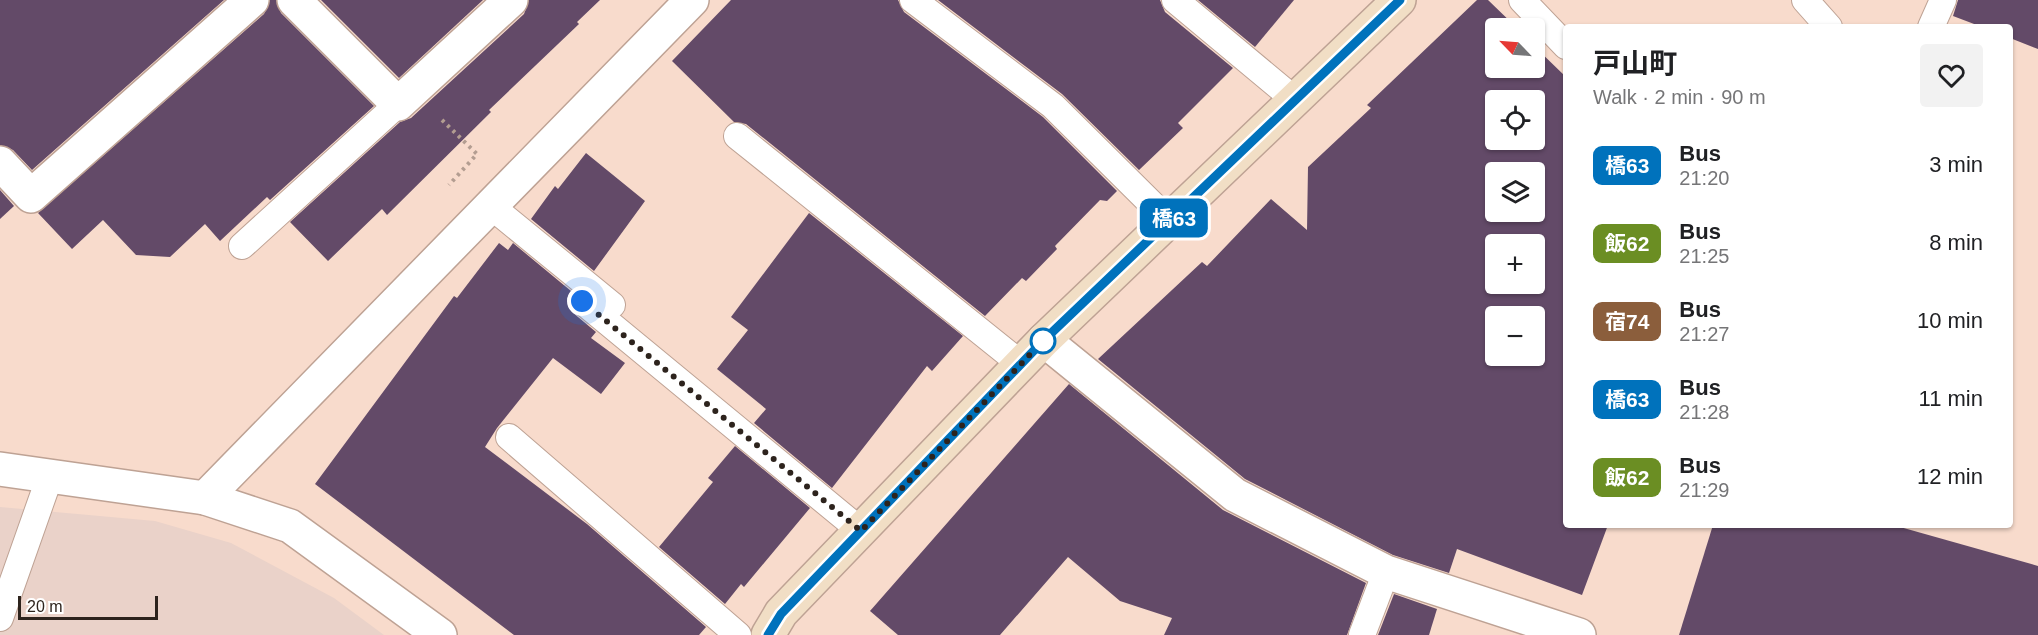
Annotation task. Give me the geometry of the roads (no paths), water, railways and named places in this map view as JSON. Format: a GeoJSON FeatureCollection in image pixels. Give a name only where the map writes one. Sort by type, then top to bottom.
{"type":"FeatureCollection","features":[{"type":"Feature","properties":{"kind":"main road"},"geometry":{"type":"LineString","coordinates":[[768,635],[781,614],[1044,340],[1400,0]]}},
{"type":"Feature","properties":{"kind":"street"},"geometry":{"type":"LineString","coordinates":[[0,164],[31,196],[252,0]]}},
{"type":"Feature","properties":{"kind":"street"},"geometry":{"type":"LineString","coordinates":[[294,0],[404,97],[511,0]]}},
{"type":"Feature","properties":{"kind":"street"},"geometry":{"type":"LineString","coordinates":[[205,498],[692,0]]}},
{"type":"Feature","properties":{"kind":"street"},"geometry":{"type":"LineString","coordinates":[[1044,340],[1235,495],[1386,572],[1561,632]]}},
{"type":"Feature","properties":{"kind":"street"},"geometry":{"type":"LineString","coordinates":[[0,469],[205,498],[290,526],[440,635]]}},
{"type":"Feature","properties":{"kind":"lane"},"geometry":{"type":"LineString","coordinates":[[913,0],[1053,106],[1170,222]]}},
{"type":"Feature","properties":{"kind":"lane"},"geometry":{"type":"LineString","coordinates":[[1175,0],[1295,100]]}},
{"type":"Feature","properties":{"kind":"lane"},"geometry":{"type":"LineString","coordinates":[[1522,0],[1563,43]]}},
{"type":"Feature","properties":{"kind":"lane"},"geometry":{"type":"LineString","coordinates":[[1805,0],[1826,24]]}},
{"type":"Feature","properties":{"kind":"lane"},"geometry":{"type":"LineString","coordinates":[[1932,24],[1943,0]]}},
{"type":"Feature","properties":{"kind":"lane"},"geometry":{"type":"LineString","coordinates":[[242,246],[404,97]]}},
{"type":"Feature","properties":{"kind":"lane"},"geometry":{"type":"LineString","coordinates":[[737,136],[1021,364]]}},
{"type":"Feature","properties":{"kind":"lane"},"geometry":{"type":"LineString","coordinates":[[492,207],[696,374]]}},
{"type":"Feature","properties":{"kind":"lane"},"geometry":{"type":"LineString","coordinates":[[582,301],[861,531]]}},
{"type":"Feature","properties":{"kind":"lane"},"geometry":{"type":"LineString","coordinates":[[509,437],[738,635]]}},
{"type":"Feature","properties":{"kind":"lane"},"geometry":{"type":"LineString","coordinates":[[0,618],[50,476]]}},
{"type":"Feature","properties":{"kind":"lane"},"geometry":{"type":"LineString","coordinates":[[1362,635],[1386,572]]}}]}
